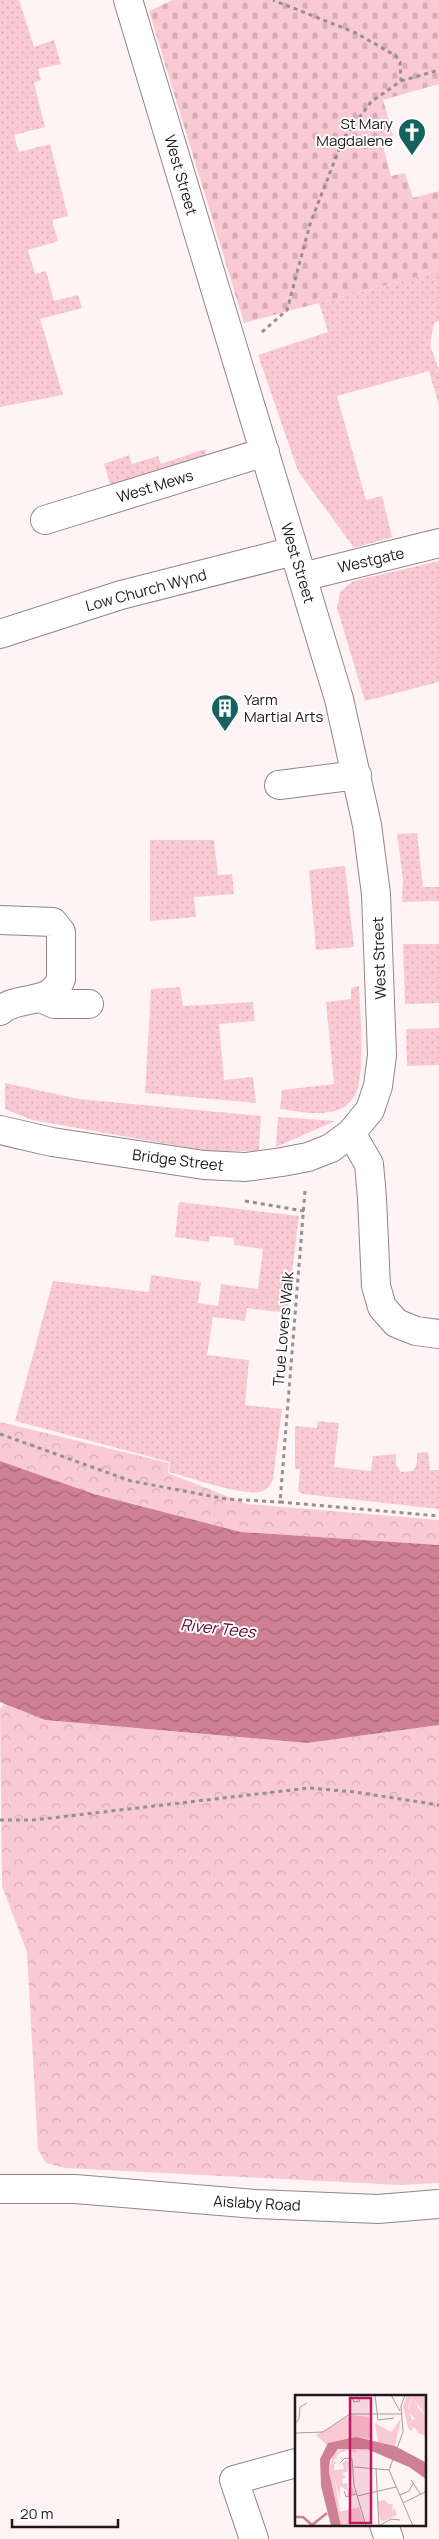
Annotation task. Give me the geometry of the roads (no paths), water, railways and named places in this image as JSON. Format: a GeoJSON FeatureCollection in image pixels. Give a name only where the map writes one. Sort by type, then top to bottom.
{"type":"FeatureCollection","features":[{"type":"Feature","properties":{"kind":"street","name":"West Street"},"geometry":{"type":"LineString","coordinates":[[128,0],[339,699],[367,825],[376,894],[382,1055],[378,1086],[370,1110],[351,1133]]}},
{"type":"Feature","properties":{"kind":"street","name":"West Mews"},"geometry":{"type":"LineString","coordinates":[[45,520],[265,452]]}},
{"type":"Feature","properties":{"kind":"street","name":"Westgate"},"geometry":{"type":"LineString","coordinates":[[302,577],[439,543]]}},
{"type":"Feature","properties":{"kind":"street","name":"Low Church Wynd"},"geometry":{"type":"LineString","coordinates":[[0,634],[120,594],[294,551]]}},
{"type":"Feature","properties":{"kind":"street"},"geometry":{"type":"LineString","coordinates":[[279,785],[357,775]]}},
{"type":"Feature","properties":{"kind":"street"},"geometry":{"type":"LineString","coordinates":[[0,920],[53,922],[60,928],[61,979],[55,990],[41,998],[8,1005],[0,1011]]}},
{"type":"Feature","properties":{"kind":"street"},"geometry":{"type":"LineString","coordinates":[[41,998],[54,1004],[89,1004]]}},
{"type":"Feature","properties":{"kind":"street","name":"Bridge Street"},"geometry":{"type":"LineString","coordinates":[[0,1130],[52,1142],[223,1167],[268,1164],[308,1157],[331,1148],[351,1133]]}},
{"type":"Feature","properties":{"kind":"street"},"geometry":{"type":"LineString","coordinates":[[351,1133],[369,1164],[376,1286],[382,1307],[396,1323],[416,1331],[439,1334]]}},
{"type":"Feature","properties":{"kind":"street","name":"Aislaby Road"},"geometry":{"type":"LineString","coordinates":[[0,2189],[75,2189],[256,2204],[378,2209],[439,2204]]}},
{"type":"Feature","properties":{"kind":"street"},"geometry":{"type":"LineString","coordinates":[[254,2539],[234,2480],[295,2463]]}},
{"type":"Feature","properties":{"kind":"street"},"geometry":{"type":"LineString","coordinates":[[384,2526],[389,2539]]}},
{"type":"Feature","properties":{"kind":"water","name":"River Tees"},"geometry":{"type":"Polygon","coordinates":[[[0,1461],[94,1494],[241,1532],[439,1545],[439,1725],[307,1743],[45,1720],[0,1702],[0,1461]]]}},
{"type":"Feature","properties":{"kind":"place","name":"St Mary Magdalene"},"geometry":{"type":"Point","coordinates":[412,156]}},
{"type":"Feature","properties":{"kind":"place","name":"Yarm Martial Arts"},"geometry":{"type":"Point","coordinates":[225,732]}}]}
